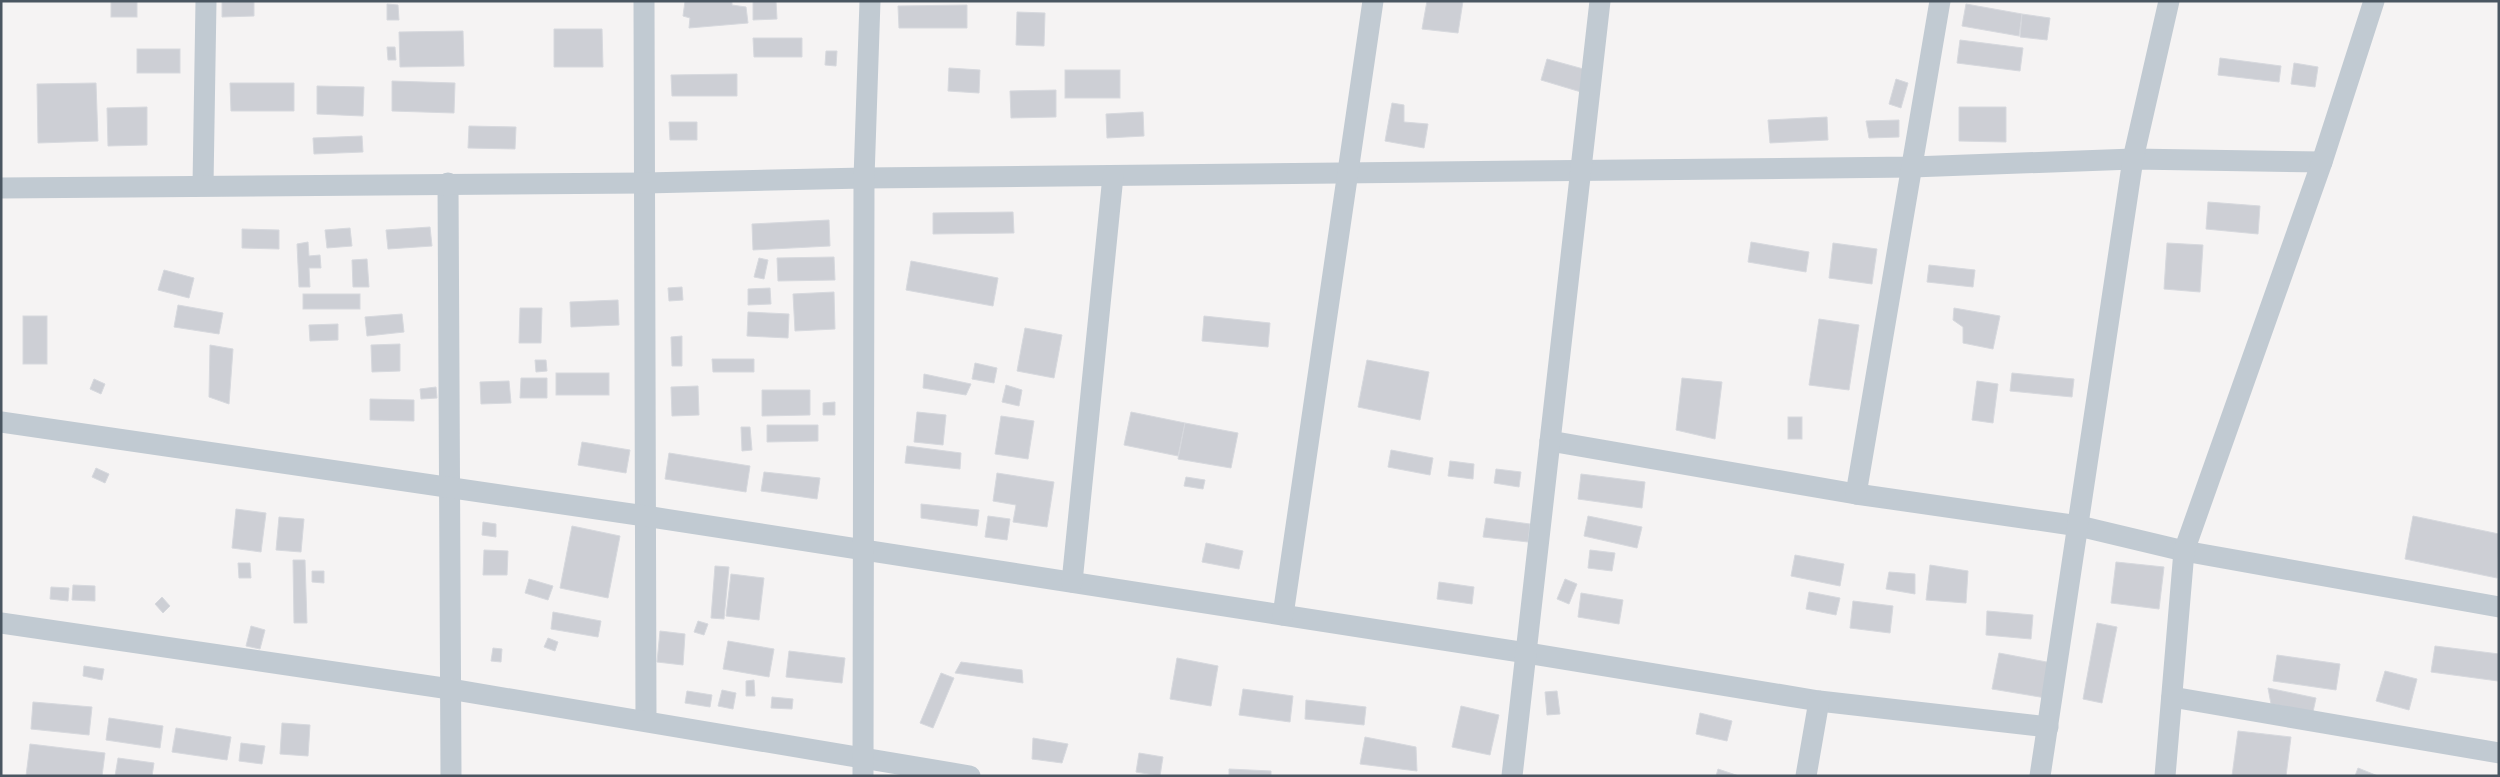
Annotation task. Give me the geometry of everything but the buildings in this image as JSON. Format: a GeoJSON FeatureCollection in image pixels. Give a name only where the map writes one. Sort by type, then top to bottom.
{"type":"FeatureCollection","features":[{"type":"Feature","properties":{"kind":"street"},"geometry":{"type":"LineString","coordinates":[[203,185],[206,1]]}},
{"type":"Feature","properties":{"kind":"street"},"geometry":{"type":"LineString","coordinates":[[644,1],[646,720]]}},
{"type":"Feature","properties":{"kind":"street"},"geometry":{"type":"LineString","coordinates":[[863,767],[864,178],[870,1]]}},
{"type":"Feature","properties":{"kind":"street"},"geometry":{"type":"LineString","coordinates":[[1283,615],[1372,1]]}},
{"type":"Feature","properties":{"kind":"street"},"geometry":{"type":"LineString","coordinates":[[1512,776],[1600,1]]}},
{"type":"Feature","properties":{"kind":"street"},"geometry":{"type":"LineString","coordinates":[[1856,494],[1940,1]]}},
{"type":"Feature","properties":{"kind":"street"},"geometry":{"type":"LineString","coordinates":[[2040,776],[2079,526],[2132,159],[2169,1]]}},
{"type":"Feature","properties":{"kind":"street"},"geometry":{"type":"LineString","coordinates":[[2165,776],[2184,551],[2322,162],[2374,1]]}},
{"type":"Feature","properties":{"kind":"street"},"geometry":{"type":"LineString","coordinates":[[1,188],[448,183],[645,183],[864,178],[1912,167],[2132,159],[2322,162]]}},
{"type":"Feature","properties":{"kind":"street"},"geometry":{"type":"LineString","coordinates":[[1072,582],[1113,176]]}},
{"type":"Feature","properties":{"kind":"street"},"geometry":{"type":"LineString","coordinates":[[448,183],[448,486],[451,776]]}},
{"type":"Feature","properties":{"kind":"street"},"geometry":{"type":"LineString","coordinates":[[1,422],[645,516],[1526,653],[1819,701],[2048,727]]}},
{"type":"Feature","properties":{"kind":"street"},"geometry":{"type":"LineString","coordinates":[[1550,441],[1856,494],[2079,526],[2184,551],[2499,607]]}},
{"type":"Feature","properties":{"kind":"street"},"geometry":{"type":"LineString","coordinates":[[1,623],[450,689],[646,720],[863,767],[970,776]]}},
{"type":"Feature","properties":{"kind":"street"},"geometry":{"type":"LineString","coordinates":[[2172,697],[2499,753]]}},
{"type":"Feature","properties":{"kind":"street"},"geometry":{"type":"LineString","coordinates":[[1806,776],[1819,701]]}}]}
